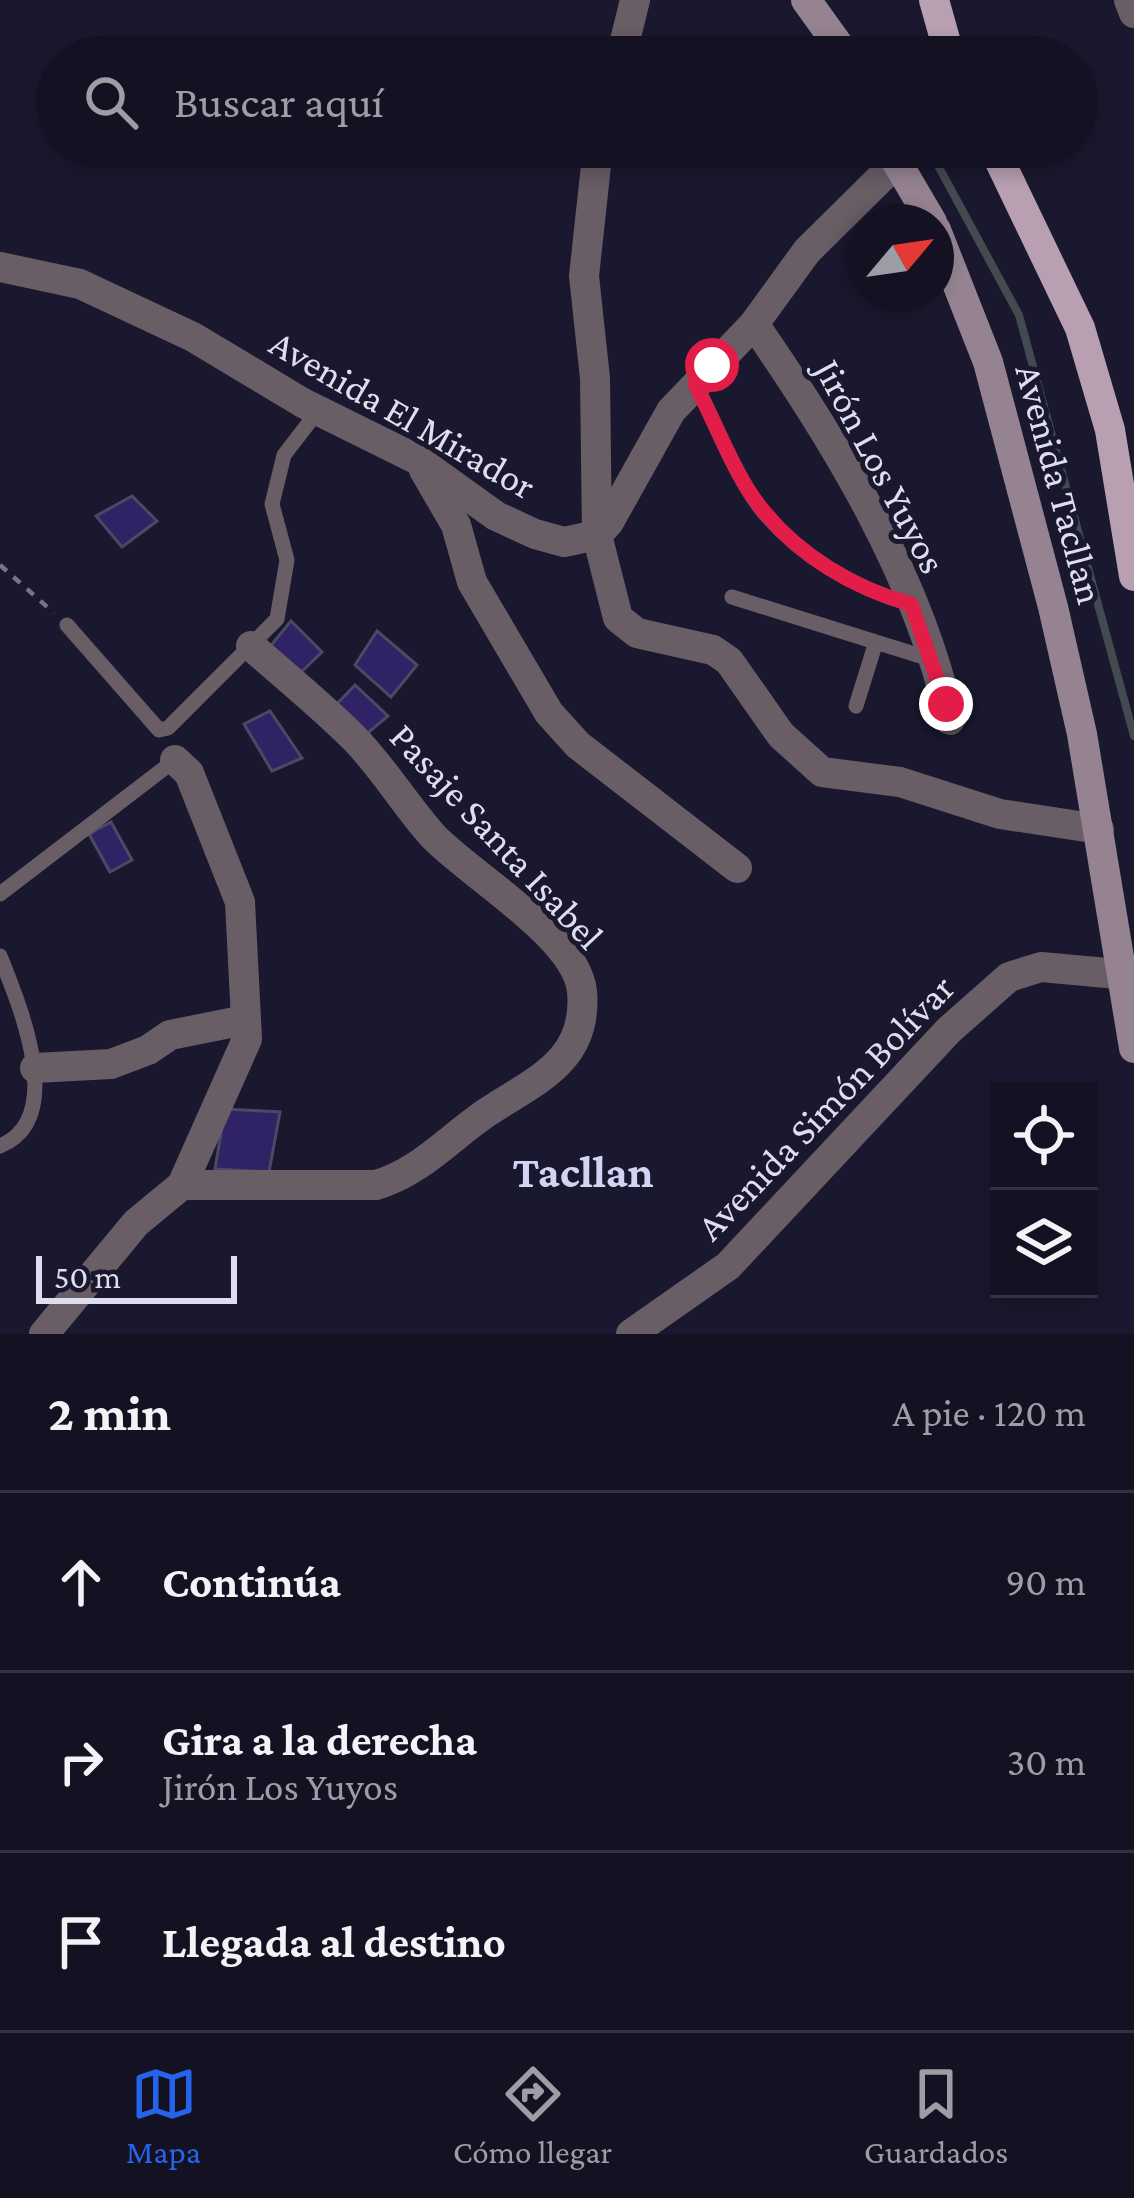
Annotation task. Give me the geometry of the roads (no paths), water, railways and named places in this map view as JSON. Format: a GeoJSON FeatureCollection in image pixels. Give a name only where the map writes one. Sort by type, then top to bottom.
{"type":"FeatureCollection","features":[{"type":"Feature","properties":{"kind":"main road"},"geometry":{"type":"LineString","coordinates":[[934,0],[944,36]]}},
{"type":"Feature","properties":{"kind":"main road"},"geometry":{"type":"LineString","coordinates":[[1003,168],[1080,328],[1110,430],[1134,576]]}},
{"type":"Feature","properties":{"kind":"street"},"geometry":{"type":"LineString","coordinates":[[626,36],[635,0]]}},
{"type":"Feature","properties":{"kind":"street"},"geometry":{"type":"LineString","coordinates":[[806,0],[832,36]]}},
{"type":"Feature","properties":{"kind":"street"},"geometry":{"type":"LineString","coordinates":[[1129,0],[1134,13]]}},
{"type":"Feature","properties":{"kind":"street"},"geometry":{"type":"LineString","coordinates":[[596,168],[584,276],[595,377],[597,535],[618,618],[637,633],[713,650],[729,661],[790,746],[822,772],[900,782],[1000,814],[1099,829]]}},
{"type":"Feature","properties":{"kind":"street"},"geometry":{"type":"LineString","coordinates":[[597,535],[620,505],[671,411],[754,324],[807,251],[880,168]]}},
{"type":"Feature","properties":{"kind":"street"},"geometry":{"type":"LineString","coordinates":[[898,168],[921,204]]}},
{"type":"Feature","properties":{"kind":"street","name":"Avenida El Mirador"},"geometry":{"type":"LineString","coordinates":[[0,267],[80,284],[193,337],[318,411],[418,460],[496,516],[535,535],[564,542],[597,535]]}},
{"type":"Feature","properties":{"kind":"street","name":"Avenida Tacllan"},"geometry":{"type":"LineString","coordinates":[[954,276],[988,362],[1053,607],[1099,829],[1118,974],[1134,1048]]}},
{"type":"Feature","properties":{"kind":"street","name":"Jirón Los Yuyos"},"geometry":{"type":"LineString","coordinates":[[754,324],[817,422],[899,570],[950,719]]}},
{"type":"Feature","properties":{"kind":"street"},"geometry":{"type":"LineString","coordinates":[[418,460],[456,525],[472,582],[549,712],[578,746],[737,868]]}},
{"type":"Feature","properties":{"kind":"street","name":"Pasaje Santa Isabel"},"geometry":{"type":"LineString","coordinates":[[182,1185],[376,1185],[403,1177],[487,1112],[555,1072],[572,1050],[581,1009],[578,972],[548,935],[434,837],[355,738],[251,646]]}},
{"type":"Feature","properties":{"kind":"street"},"geometry":{"type":"LineString","coordinates":[[44,1334],[136,1223],[182,1185],[247,1040],[240,902],[189,773],[175,760]]}},
{"type":"Feature","properties":{"kind":"street"},"geometry":{"type":"LineString","coordinates":[[1118,974],[1134,938]]}},
{"type":"Feature","properties":{"kind":"street","name":"Avenida Simón Bolívar"},"geometry":{"type":"LineString","coordinates":[[631,1334],[728,1266],[949,1030],[1009,977],[1041,967],[1118,974]]}},
{"type":"Feature","properties":{"kind":"street"},"geometry":{"type":"LineString","coordinates":[[35,1068],[111,1064],[148,1050],[170,1035],[245,1020]]}},
{"type":"Feature","properties":{"kind":"lane"},"geometry":{"type":"LineString","coordinates":[[695,384],[761,509],[826,568],[874,594],[911,604]]}},
{"type":"Feature","properties":{"kind":"lane"},"geometry":{"type":"LineString","coordinates":[[67,625],[159,730],[169,728],[277,619],[287,560],[272,504],[284,455],[318,411]]}},
{"type":"Feature","properties":{"kind":"lane"},"geometry":{"type":"LineString","coordinates":[[731,597],[930,659]]}},
{"type":"Feature","properties":{"kind":"lane"},"geometry":{"type":"LineString","coordinates":[[856,706],[875,645]]}},
{"type":"Feature","properties":{"kind":"lane"},"geometry":{"type":"LineString","coordinates":[[0,894],[175,760]]}},
{"type":"Feature","properties":{"kind":"lane"},"geometry":{"type":"LineString","coordinates":[[0,956],[23,1013],[35,1068],[28,1126],[17,1139],[0,1146]]}},
{"type":"Feature","properties":{"kind":"waterway"},"geometry":{"type":"LineString","coordinates":[[939,168],[1019,315],[1134,736]]}},
{"type":"Feature","properties":{"kind":"district","name":"Tacllan"},"geometry":{"type":"Point","coordinates":[583,1172]}}]}
